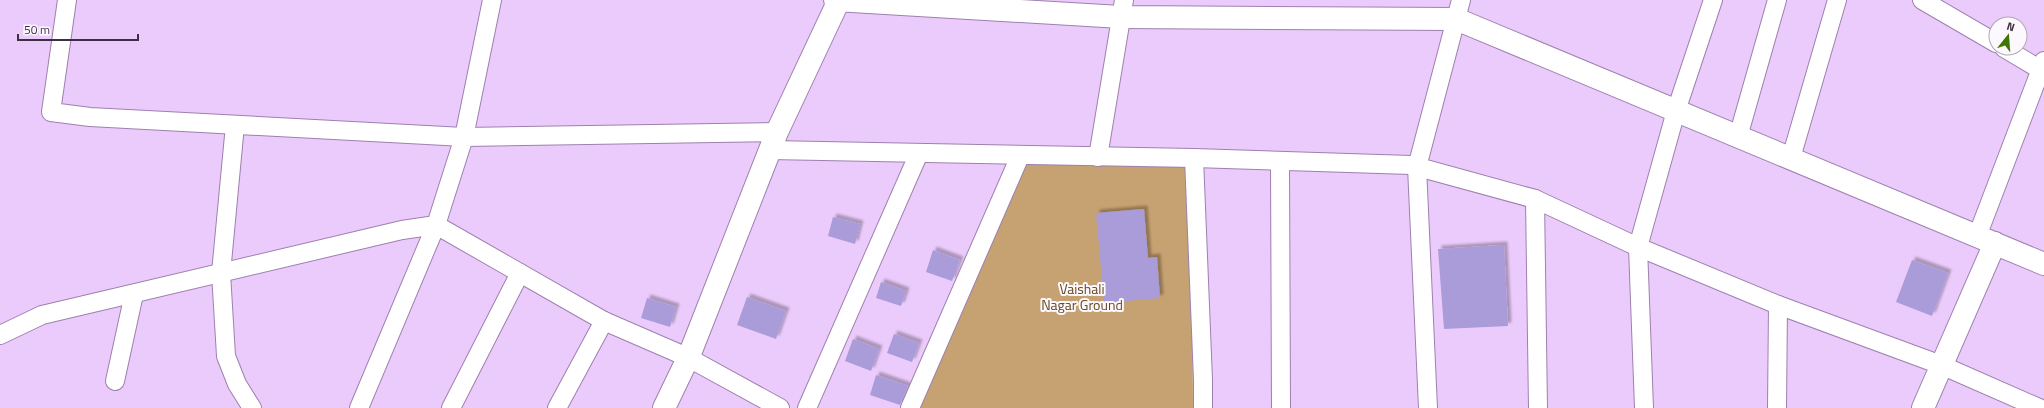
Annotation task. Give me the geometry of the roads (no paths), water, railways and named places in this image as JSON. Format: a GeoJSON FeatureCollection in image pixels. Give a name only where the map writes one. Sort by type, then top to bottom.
{"type":"FeatureCollection","features":[{"type":"Feature","properties":{"kind":"street"},"geometry":{"type":"LineString","coordinates":[[67,0],[51,112],[90,117],[464,137],[774,141],[919,153],[1194,158],[1280,162],[1411,165],[1535,199],[1638,247],[1778,305],[1941,365],[2029,406]]}},
{"type":"Feature","properties":{"kind":"street"},"geometry":{"type":"LineString","coordinates":[[359,408],[436,225],[464,137],[492,0]]}},
{"type":"Feature","properties":{"kind":"street"},"geometry":{"type":"LineString","coordinates":[[835,0],[1122,9],[1459,9],[1676,111],[1986,238],[2044,264]]}},
{"type":"Feature","properties":{"kind":"street"},"geometry":{"type":"LineString","coordinates":[[664,408],[687,358],[690,356],[774,141],[839,0]]}},
{"type":"Feature","properties":{"kind":"street"},"geometry":{"type":"LineString","coordinates":[[1644,408],[1638,247],[1676,111],[1713,0]]}},
{"type":"Feature","properties":{"kind":"street"},"geometry":{"type":"LineString","coordinates":[[1738,137],[1777,0]]}},
{"type":"Feature","properties":{"kind":"street"},"geometry":{"type":"LineString","coordinates":[[1791,158],[1837,0]]}},
{"type":"Feature","properties":{"kind":"street"},"geometry":{"type":"LineString","coordinates":[[1922,0],[1988,38]]}},
{"type":"Feature","properties":{"kind":"street"},"geometry":{"type":"LineString","coordinates":[[1098,157],[1122,9]]}},
{"type":"Feature","properties":{"kind":"street"},"geometry":{"type":"LineString","coordinates":[[1428,408],[1417,167],[1459,9]]}},
{"type":"Feature","properties":{"kind":"street"},"geometry":{"type":"LineString","coordinates":[[1923,408],[1941,365],[1986,238],[2042,65],[2022,56]]}},
{"type":"Feature","properties":{"kind":"street"},"geometry":{"type":"LineString","coordinates":[[235,125],[221,273],[226,356],[237,384],[252,408]]}},
{"type":"Feature","properties":{"kind":"street"},"geometry":{"type":"LineString","coordinates":[[807,408],[919,153]]}},
{"type":"Feature","properties":{"kind":"street"},"geometry":{"type":"LineString","coordinates":[[910,408],[1020,156]]}},
{"type":"Feature","properties":{"kind":"street"},"geometry":{"type":"LineString","coordinates":[[1194,158],[1203,408]]}},
{"type":"Feature","properties":{"kind":"street"},"geometry":{"type":"LineString","coordinates":[[1280,162],[1281,408]]}},
{"type":"Feature","properties":{"kind":"street"},"geometry":{"type":"LineString","coordinates":[[1535,199],[1538,408]]}},
{"type":"Feature","properties":{"kind":"street"},"geometry":{"type":"LineString","coordinates":[[0,335],[42,315],[402,230],[436,225],[604,321],[687,358],[780,408]]}},
{"type":"Feature","properties":{"kind":"street"},"geometry":{"type":"LineString","coordinates":[[451,408],[520,273]]}},
{"type":"Feature","properties":{"kind":"street"},"geometry":{"type":"LineString","coordinates":[[115,381],[134,294]]}},
{"type":"Feature","properties":{"kind":"street"},"geometry":{"type":"LineString","coordinates":[[1777,408],[1778,305]]}},
{"type":"Feature","properties":{"kind":"street"},"geometry":{"type":"LineString","coordinates":[[557,408],[604,321]]}},
{"type":"Feature","properties":{"kind":"park label","name":"Vaishali Nagar Ground"},"geometry":{"type":"Point","coordinates":[1082,298]}}]}
